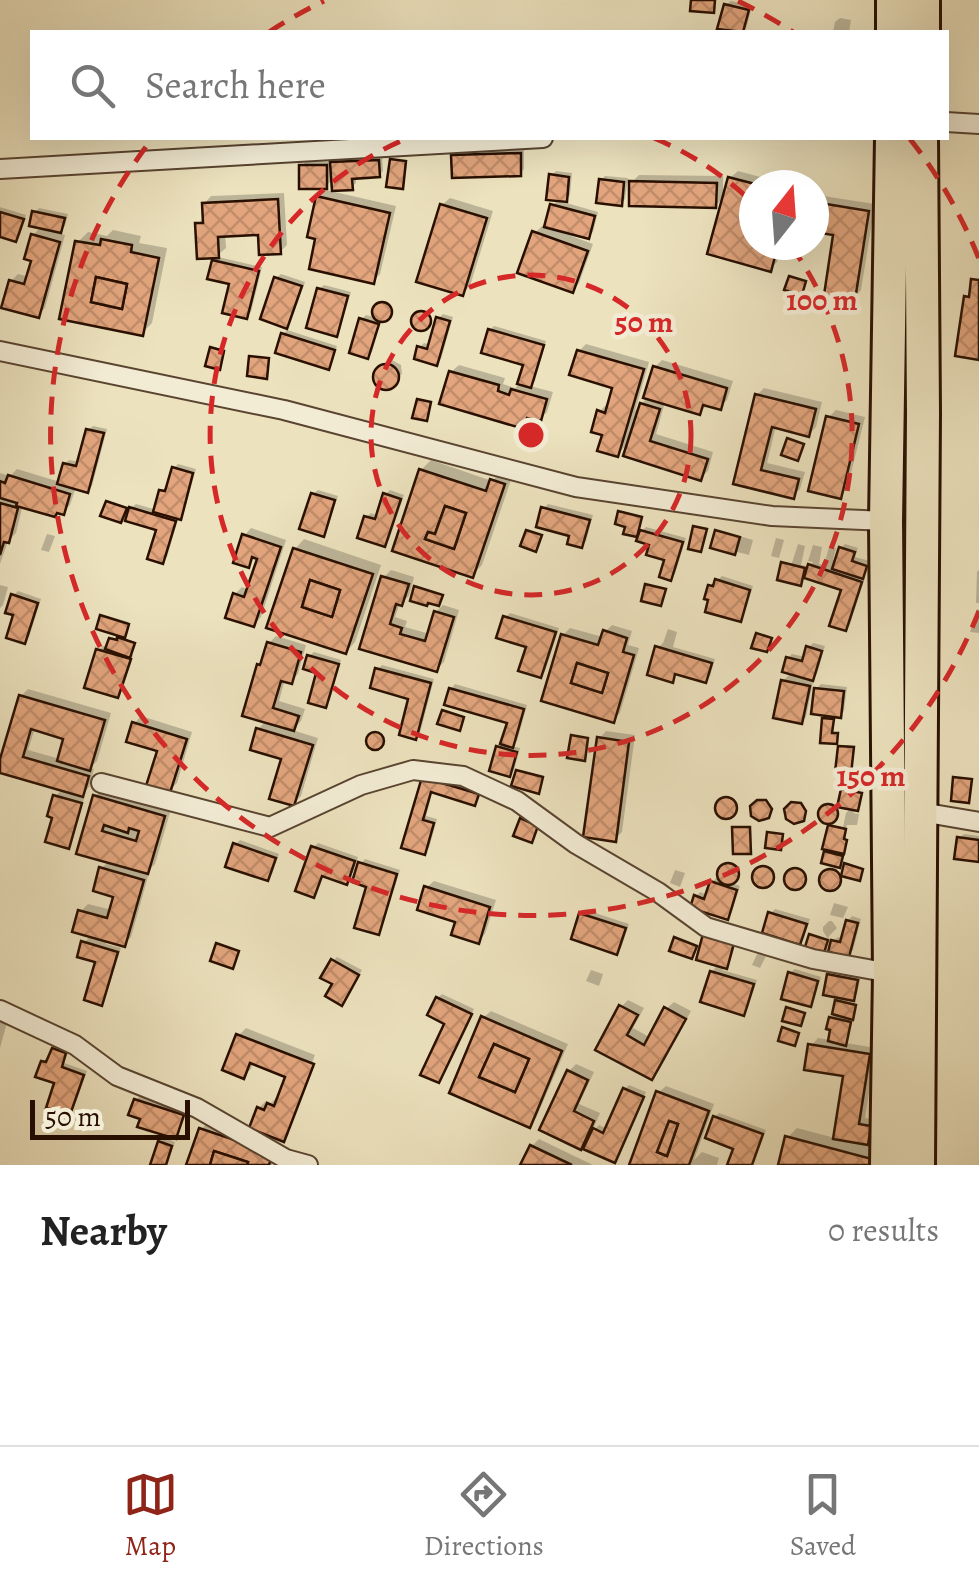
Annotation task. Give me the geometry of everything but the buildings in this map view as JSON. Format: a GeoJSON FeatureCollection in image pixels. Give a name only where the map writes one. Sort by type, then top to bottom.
{"type":"FeatureCollection","features":[{"type":"Feature","properties":{"kind":"highway"},"geometry":{"type":"LineString","coordinates":[[893,0],[893,30]]}},
{"type":"Feature","properties":{"kind":"highway"},"geometry":{"type":"LineString","coordinates":[[923,30],[924,0]]}},
{"type":"Feature","properties":{"kind":"highway"},"geometry":{"type":"LineString","coordinates":[[887,1165],[890,973],[886,521],[892,140]]}},
{"type":"Feature","properties":{"kind":"highway"},"geometry":{"type":"LineString","coordinates":[[918,1165],[921,140]]}},
{"type":"Feature","properties":{"kind":"street"},"geometry":{"type":"LineString","coordinates":[[949,122],[979,124]]}},
{"type":"Feature","properties":{"kind":"street"},"geometry":{"type":"LineString","coordinates":[[0,169],[507,140]]}},
{"type":"Feature","properties":{"kind":"street"},"geometry":{"type":"LineString","coordinates":[[0,351],[284,410],[576,487],[772,516],[886,521]]}},
{"type":"Feature","properties":{"kind":"street"},"geometry":{"type":"LineString","coordinates":[[101,784],[270,828],[361,785],[413,770],[463,776],[517,801],[576,844],[658,892],[706,927],[814,959],[890,973]]}},
{"type":"Feature","properties":{"kind":"street"},"geometry":{"type":"LineString","coordinates":[[921,812],[979,822]]}},
{"type":"Feature","properties":{"kind":"street"},"geometry":{"type":"LineString","coordinates":[[0,1010],[76,1044],[117,1076],[197,1108],[286,1159],[308,1165]]}}]}
